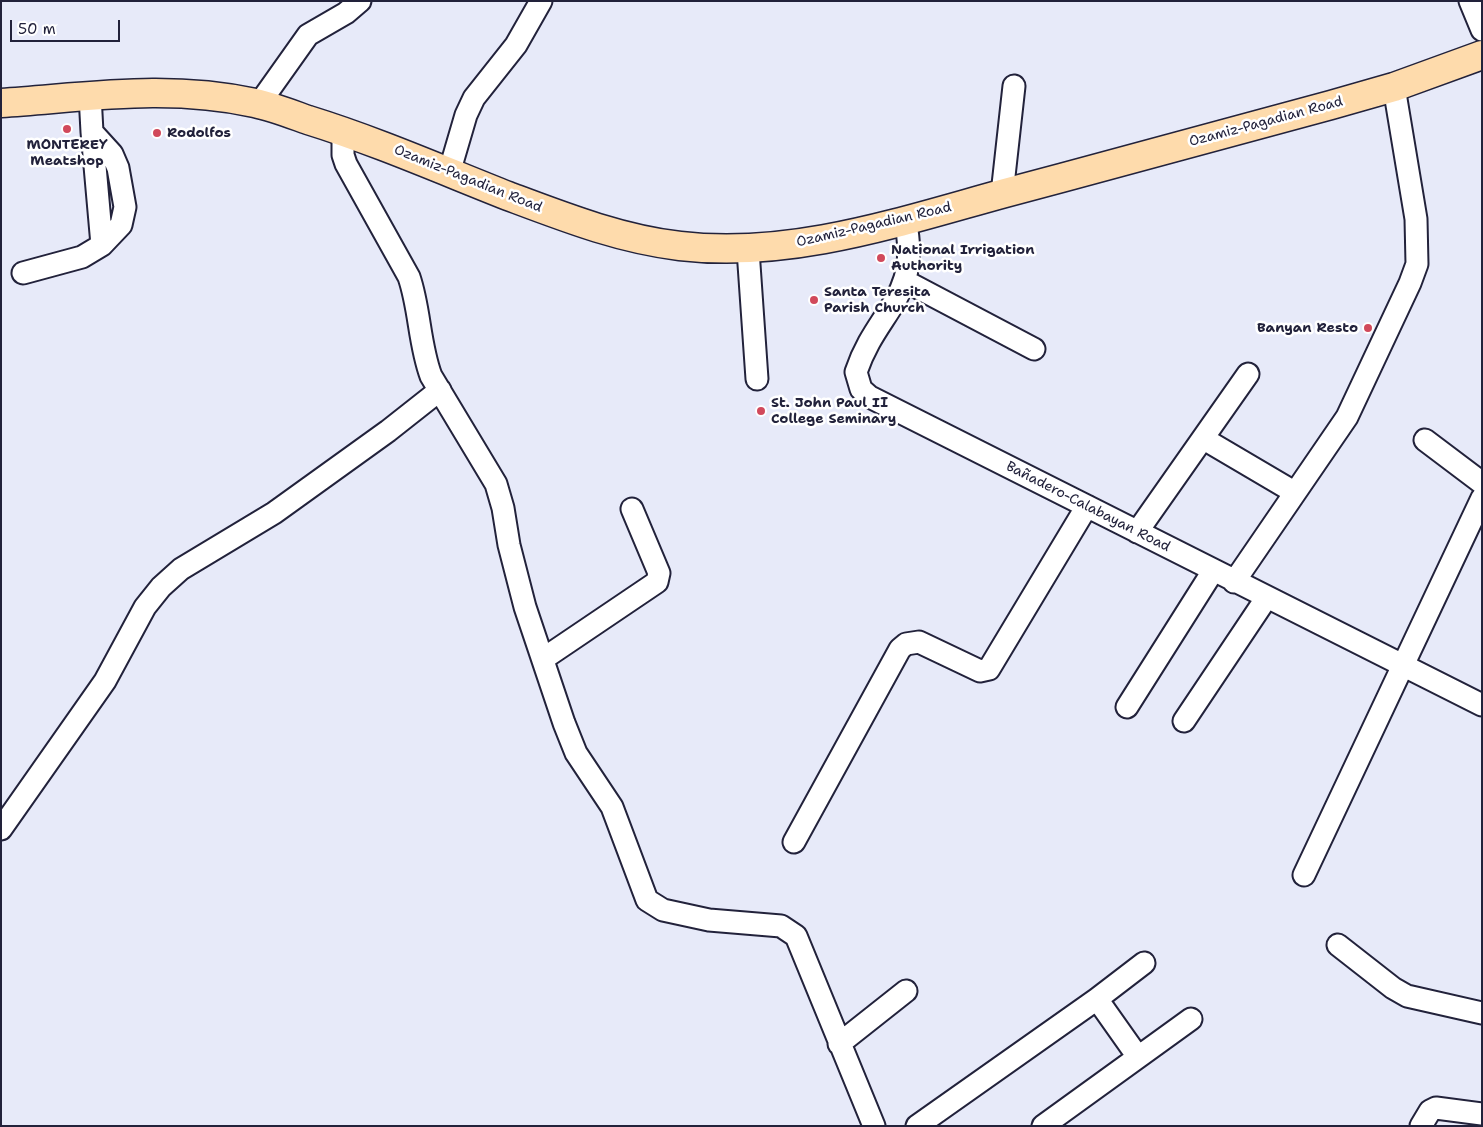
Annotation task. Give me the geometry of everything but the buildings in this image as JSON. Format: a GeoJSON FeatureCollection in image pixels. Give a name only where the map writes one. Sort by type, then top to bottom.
{"type":"FeatureCollection","features":[{"type":"Feature","properties":{"kind":"main road","name":"Ozamiz-Pagadian Road"},"geometry":{"type":"LineString","coordinates":[[1,103],[160,91],[197,94],[259,104],[343,131],[597,228],[679,246],[748,250],[803,244],[905,220],[1394,87],[1482,55]]}},
{"type":"Feature","properties":{"kind":"street"},"geometry":{"type":"LineString","coordinates":[[259,104],[308,35],[346,13],[360,1]]}},
{"type":"Feature","properties":{"kind":"street"},"geometry":{"type":"LineString","coordinates":[[449,173],[466,115],[474,98],[516,45],[541,1]]}},
{"type":"Feature","properties":{"kind":"street"},"geometry":{"type":"LineString","coordinates":[[1470,1],[1482,30]]}},
{"type":"Feature","properties":{"kind":"street"},"geometry":{"type":"LineString","coordinates":[[1002,194],[1014,86]]}},
{"type":"Feature","properties":{"kind":"street"},"geometry":{"type":"LineString","coordinates":[[1234,582],[1332,439],[1360,394],[1417,264],[1416,219],[1394,87]]}},
{"type":"Feature","properties":{"kind":"street"},"geometry":{"type":"LineString","coordinates":[[23,273],[82,257],[102,245],[90,95]]}},
{"type":"Feature","properties":{"kind":"street"},"geometry":{"type":"LineString","coordinates":[[343,131],[346,164],[409,277],[415,294],[425,359],[440,390],[496,484],[516,575],[576,753],[612,807],[647,900],[663,910],[709,920],[781,926],[790,930],[800,943],[839,1044],[874,1126]]}},
{"type":"Feature","properties":{"kind":"street","name":"Bañadero-Calabayan Road"},"geometry":{"type":"LineString","coordinates":[[905,220],[910,252],[905,280],[859,363],[856,372],[861,389],[886,406],[1482,705]]}},
{"type":"Feature","properties":{"kind":"street"},"geometry":{"type":"LineString","coordinates":[[748,250],[758,379]]}},
{"type":"Feature","properties":{"kind":"street"},"geometry":{"type":"LineString","coordinates":[[905,280],[1034,349]]}},
{"type":"Feature","properties":{"kind":"street"},"geometry":{"type":"LineString","coordinates":[[1137,532],[1248,374]]}},
{"type":"Feature","properties":{"kind":"street"},"geometry":{"type":"LineString","coordinates":[[1,829],[105,681],[145,608],[161,587],[182,569],[282,507],[388,432],[440,390]]}},
{"type":"Feature","properties":{"kind":"street"},"geometry":{"type":"LineString","coordinates":[[1204,439],[1294,492]]}},
{"type":"Feature","properties":{"kind":"street"},"geometry":{"type":"LineString","coordinates":[[1304,875],[1402,664],[1480,483],[1425,440]]}},
{"type":"Feature","properties":{"kind":"street"},"geometry":{"type":"LineString","coordinates":[[794,842],[900,648],[906,644],[919,642],[980,671],[989,669],[1087,506]]}},
{"type":"Feature","properties":{"kind":"street"},"geometry":{"type":"LineString","coordinates":[[543,659],[657,582],[659,573],[632,509]]}},
{"type":"Feature","properties":{"kind":"street"},"geometry":{"type":"LineString","coordinates":[[1127,707],[1213,571]]}},
{"type":"Feature","properties":{"kind":"street"},"geometry":{"type":"LineString","coordinates":[[1184,721],[1266,597]]}},
{"type":"Feature","properties":{"kind":"street"},"geometry":{"type":"LineString","coordinates":[[1338,945],[1406,996],[1482,1013]]}},
{"type":"Feature","properties":{"kind":"street"},"geometry":{"type":"LineString","coordinates":[[917,1126],[1097,999],[1144,963]]}},
{"type":"Feature","properties":{"kind":"street"},"geometry":{"type":"LineString","coordinates":[[839,1044],[906,991]]}},
{"type":"Feature","properties":{"kind":"street"},"geometry":{"type":"LineString","coordinates":[[1097,999],[1138,1057]]}},
{"type":"Feature","properties":{"kind":"street"},"geometry":{"type":"LineString","coordinates":[[1043,1126],[1191,1019]]}},
{"type":"Feature","properties":{"kind":"street"},"geometry":{"type":"LineString","coordinates":[[1421,1126],[1430,1111],[1436,1108],[1482,1114]]}},
{"type":"Feature","properties":{"kind":"place","name":"MONTEREY Meatshop"},"geometry":{"type":"Point","coordinates":[67,129]}},
{"type":"Feature","properties":{"kind":"place","name":"Rodolfos"},"geometry":{"type":"Point","coordinates":[157,133]}},
{"type":"Feature","properties":{"kind":"place","name":"National Irrigation Authority"},"geometry":{"type":"Point","coordinates":[881,258]}},
{"type":"Feature","properties":{"kind":"place","name":"Santa Teresita Parish Church"},"geometry":{"type":"Point","coordinates":[814,300]}},
{"type":"Feature","properties":{"kind":"place","name":"Banyan Resto"},"geometry":{"type":"Point","coordinates":[1368,328]}},
{"type":"Feature","properties":{"kind":"place","name":"St. John Paul II College Seminary"},"geometry":{"type":"Point","coordinates":[761,411]}}]}
